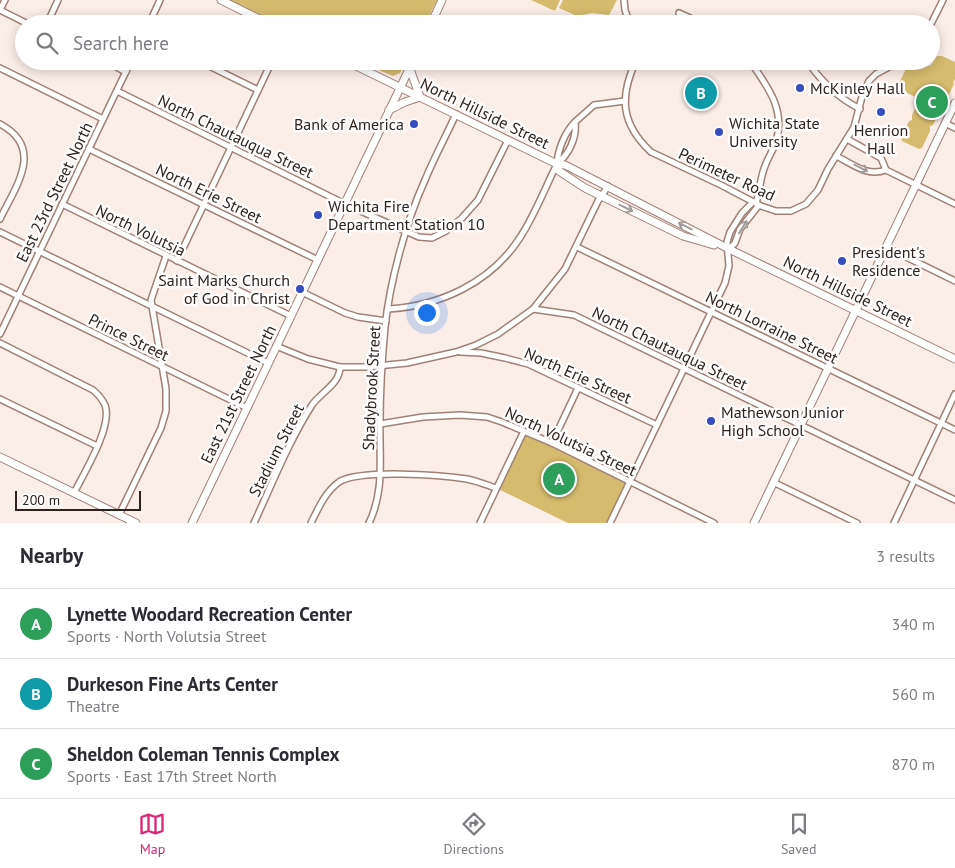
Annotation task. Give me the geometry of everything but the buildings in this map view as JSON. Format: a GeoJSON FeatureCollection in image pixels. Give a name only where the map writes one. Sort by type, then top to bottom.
{"type":"FeatureCollection","features":[{"type":"Feature","properties":{"kind":"main road"},"geometry":{"type":"LineString","coordinates":[[221,0],[251,15]]}},
{"type":"Feature","properties":{"kind":"main road"},"geometry":{"type":"LineString","coordinates":[[435,15],[442,0]]}},
{"type":"Feature","properties":{"kind":"main road","name":"North Hillside Street"},"geometry":{"type":"LineString","coordinates":[[364,70],[557,164],[565,165],[608,186],[729,249],[955,359]]}},
{"type":"Feature","properties":{"kind":"main road","name":"East 21st Street North"},"geometry":{"type":"LineString","coordinates":[[192,523],[409,70]]}},
{"type":"Feature","properties":{"kind":"main road"},"geometry":{"type":"LineString","coordinates":[[389,111],[405,102],[420,97],[410,70]]}},
{"type":"Feature","properties":{"kind":"main road"},"geometry":{"type":"LineString","coordinates":[[754,523],[955,103]]}},
{"type":"Feature","properties":{"kind":"main road","name":"North Hillside Street"},"geometry":{"type":"LineString","coordinates":[[557,164],[559,171],[585,188],[683,236],[729,249]]}},
{"type":"Feature","properties":{"kind":"main road"},"geometry":{"type":"LineString","coordinates":[[0,456],[136,523]]}},
{"type":"Feature","properties":{"kind":"street"},"geometry":{"type":"LineString","coordinates":[[5,0],[0,10],[15,18]]}},
{"type":"Feature","properties":{"kind":"street"},"geometry":{"type":"LineString","coordinates":[[51,15],[58,0]]}},
{"type":"Feature","properties":{"kind":"street"},"geometry":{"type":"LineString","coordinates":[[153,15],[160,0]]}},
{"type":"Feature","properties":{"kind":"street"},"geometry":{"type":"LineString","coordinates":[[624,0],[627,15]]}},
{"type":"Feature","properties":{"kind":"street"},"geometry":{"type":"LineString","coordinates":[[936,15],[943,0]]}},
{"type":"Feature","properties":{"kind":"street"},"geometry":{"type":"LineString","coordinates":[[679,13],[683,15]]}},
{"type":"Feature","properties":{"kind":"street"},"geometry":{"type":"LineString","coordinates":[[0,68],[103,118]]}},
{"type":"Feature","properties":{"kind":"street"},"geometry":{"type":"LineString","coordinates":[[122,70],[126,72]]}},
{"type":"Feature","properties":{"kind":"street"},"geometry":{"type":"LineString","coordinates":[[217,70],[258,90]]}},
{"type":"Feature","properties":{"kind":"street"},"geometry":{"type":"LineString","coordinates":[[177,261],[268,70]]}},
{"type":"Feature","properties":{"kind":"street","name":"Perimeter Road"},"geometry":{"type":"LineString","coordinates":[[632,70],[626,84],[626,114],[636,135],[651,152],[776,211],[792,210],[806,204],[818,190],[836,156],[854,128],[863,93],[869,81],[883,70]]}},
{"type":"Feature","properties":{"kind":"street"},"geometry":{"type":"LineString","coordinates":[[610,523],[725,283],[729,266],[729,249],[735,243],[740,229],[756,203],[762,186],[765,166],[776,140],[778,126],[777,109],[771,91],[756,70]]}},
{"type":"Feature","properties":{"kind":"street"},"geometry":{"type":"LineString","coordinates":[[814,70],[827,86],[847,103],[860,109]]}},
{"type":"Feature","properties":{"kind":"street","name":"East 23rd Street North"},"geometry":{"type":"LineString","coordinates":[[0,334],[126,72]]}},
{"type":"Feature","properties":{"kind":"street","name":"North Chautauqua Street"},"geometry":{"type":"LineString","coordinates":[[116,91],[345,204],[419,237],[432,238],[446,231],[462,218],[478,200],[508,140]]}},
{"type":"Feature","properties":{"kind":"street"},"geometry":{"type":"LineString","coordinates":[[388,309],[402,308],[436,300],[461,291],[489,274],[519,240],[557,164],[558,152],[571,126],[594,105],[625,101]]}},
{"type":"Feature","properties":{"kind":"street","name":"Shadybrook Street"},"geometry":{"type":"LineString","coordinates":[[370,523],[379,497],[381,475],[381,366],[386,321],[396,270],[424,181],[456,114]]}},
{"type":"Feature","properties":{"kind":"street"},"geometry":{"type":"LineString","coordinates":[[557,164],[565,157],[574,139],[575,122]]}},
{"type":"Feature","properties":{"kind":"street"},"geometry":{"type":"LineString","coordinates":[[0,124],[12,131],[20,139],[24,151],[24,165],[0,219]]}},
{"type":"Feature","properties":{"kind":"street"},"geometry":{"type":"LineString","coordinates":[[945,124],[955,128]]}},
{"type":"Feature","properties":{"kind":"street"},"geometry":{"type":"LineString","coordinates":[[847,139],[881,158],[886,170],[955,204]]}},
{"type":"Feature","properties":{"kind":"street","name":"North Erie Street"},"geometry":{"type":"LineString","coordinates":[[89,149],[318,260]]}},
{"type":"Feature","properties":{"kind":"street"},"geometry":{"type":"LineString","coordinates":[[836,156],[870,173],[876,174],[886,170]]}},
{"type":"Feature","properties":{"kind":"street"},"geometry":{"type":"LineString","coordinates":[[276,346],[308,359],[340,366],[381,366],[407,363],[456,352],[476,345],[498,334],[533,309],[565,269],[608,186]]}},
{"type":"Feature","properties":{"kind":"street","name":"North Volutsia"},"geometry":{"type":"LineString","coordinates":[[62,204],[291,316]]}},
{"type":"Feature","properties":{"kind":"street"},"geometry":{"type":"LineString","coordinates":[[0,232],[268,363]]}},
{"type":"Feature","properties":{"kind":"street","name":"North Lorraine Street"},"geometry":{"type":"LineString","coordinates":[[577,247],[955,430]]}},
{"type":"Feature","properties":{"kind":"street"},"geometry":{"type":"LineString","coordinates":[[886,247],[955,281]]}},
{"type":"Feature","properties":{"kind":"street"},"geometry":{"type":"LineString","coordinates":[[119,514],[166,411],[166,389],[151,300],[166,256]]}},
{"type":"Feature","properties":{"kind":"street","name":"Prince Street"},"geometry":{"type":"LineString","coordinates":[[0,287],[247,408]]}},
{"type":"Feature","properties":{"kind":"street"},"geometry":{"type":"LineString","coordinates":[[302,292],[345,313],[386,321]]}},
{"type":"Feature","properties":{"kind":"street","name":"North Chautauqua Street"},"geometry":{"type":"LineString","coordinates":[[533,309],[574,316],[955,500]]}},
{"type":"Feature","properties":{"kind":"street"},"geometry":{"type":"LineString","coordinates":[[0,343],[81,382],[100,396],[105,406],[107,419],[102,434],[74,493]]}},
{"type":"Feature","properties":{"kind":"street","name":"North Erie Street"},"geometry":{"type":"LineString","coordinates":[[456,352],[489,355],[528,364],[657,426]]}},
{"type":"Feature","properties":{"kind":"street","name":"Stadium Street"},"geometry":{"type":"LineString","coordinates":[[254,523],[299,429],[313,404],[339,378],[340,366]]}},
{"type":"Feature","properties":{"kind":"street"},"geometry":{"type":"LineString","coordinates":[[552,444],[578,388]]}},
{"type":"Feature","properties":{"kind":"street"},"geometry":{"type":"LineString","coordinates":[[894,523],[955,394]]}},
{"type":"Feature","properties":{"kind":"street"},"geometry":{"type":"LineString","coordinates":[[0,399],[96,446]]}},
{"type":"Feature","properties":{"kind":"street","name":"North Volutsia Street"},"geometry":{"type":"LineString","coordinates":[[380,424],[423,417],[460,415],[487,417],[552,444],[714,523]]}},
{"type":"Feature","properties":{"kind":"street"},"geometry":{"type":"LineString","coordinates":[[480,523],[524,431]]}},
{"type":"Feature","properties":{"kind":"street"},"geometry":{"type":"LineString","coordinates":[[311,523],[331,488],[348,478],[381,475],[429,475],[482,483],[496,488]]}},
{"type":"Feature","properties":{"kind":"street"},"geometry":{"type":"LineString","coordinates":[[773,482],[857,523]]}},
{"type":"Feature","properties":{"kind":"shaded area"},"geometry":{"type":"Polygon","coordinates":[[[230,0],[437,0],[430,15],[261,15],[230,0]]]}},
{"type":"Feature","properties":{"kind":"shaded area"},"geometry":{"type":"Polygon","coordinates":[[[531,0],[560,0],[555,11],[531,0]]]}},
{"type":"Feature","properties":{"kind":"shaded area"},"geometry":{"type":"Polygon","coordinates":[[[563,0],[617,0],[609,15],[592,13],[575,15],[559,8],[563,0]]]}},
{"type":"Feature","properties":{"kind":"shaded area"},"geometry":{"type":"Polygon","coordinates":[[[940,56],[955,62],[954,84],[933,125],[930,126],[930,131],[922,148],[919,149],[902,141],[901,138],[909,121],[912,120],[912,115],[920,98],[897,87],[906,70],[940,70],[940,56]]]}},
{"type":"Feature","properties":{"kind":"shaded area"},"geometry":{"type":"Polygon","coordinates":[[[379,70],[402,70],[400,73],[393,76],[379,70]]]}},
{"type":"Feature","properties":{"kind":"shaded area"},"geometry":{"type":"Polygon","coordinates":[[[524,431],[630,482],[610,523],[568,523],[496,488],[524,431]]]}},
{"type":"Feature","properties":{"kind":"place","name":"McKinley Hall"},"geometry":{"type":"Point","coordinates":[800,88]}},
{"type":"Feature","properties":{"kind":"place","name":"Durkeson Fine Arts Center"},"geometry":{"type":"Point","coordinates":[701,93]}},
{"type":"Feature","properties":{"kind":"place","name":"Sheldon Coleman Tennis Complex"},"geometry":{"type":"Point","coordinates":[932,102]}},
{"type":"Feature","properties":{"kind":"place","name":"Henrion Hall"},"geometry":{"type":"Point","coordinates":[881,112]}},
{"type":"Feature","properties":{"kind":"place","name":"Bank of America"},"geometry":{"type":"Point","coordinates":[414,124]}},
{"type":"Feature","properties":{"kind":"place","name":"Wichita State University"},"geometry":{"type":"Point","coordinates":[719,132]}},
{"type":"Feature","properties":{"kind":"place","name":"Wichita Fire Department Station 10"},"geometry":{"type":"Point","coordinates":[318,215]}},
{"type":"Feature","properties":{"kind":"place","name":"President's Residence"},"geometry":{"type":"Point","coordinates":[842,261]}},
{"type":"Feature","properties":{"kind":"place","name":"Saint Marks Church of God in Christ"},"geometry":{"type":"Point","coordinates":[300,289]}},
{"type":"Feature","properties":{"kind":"place","name":"Mathewson Junior High School"},"geometry":{"type":"Point","coordinates":[711,421]}},
{"type":"Feature","properties":{"kind":"place","name":"Lynette Woodard Recreation Center"},"geometry":{"type":"Point","coordinates":[559,479]}}]}
